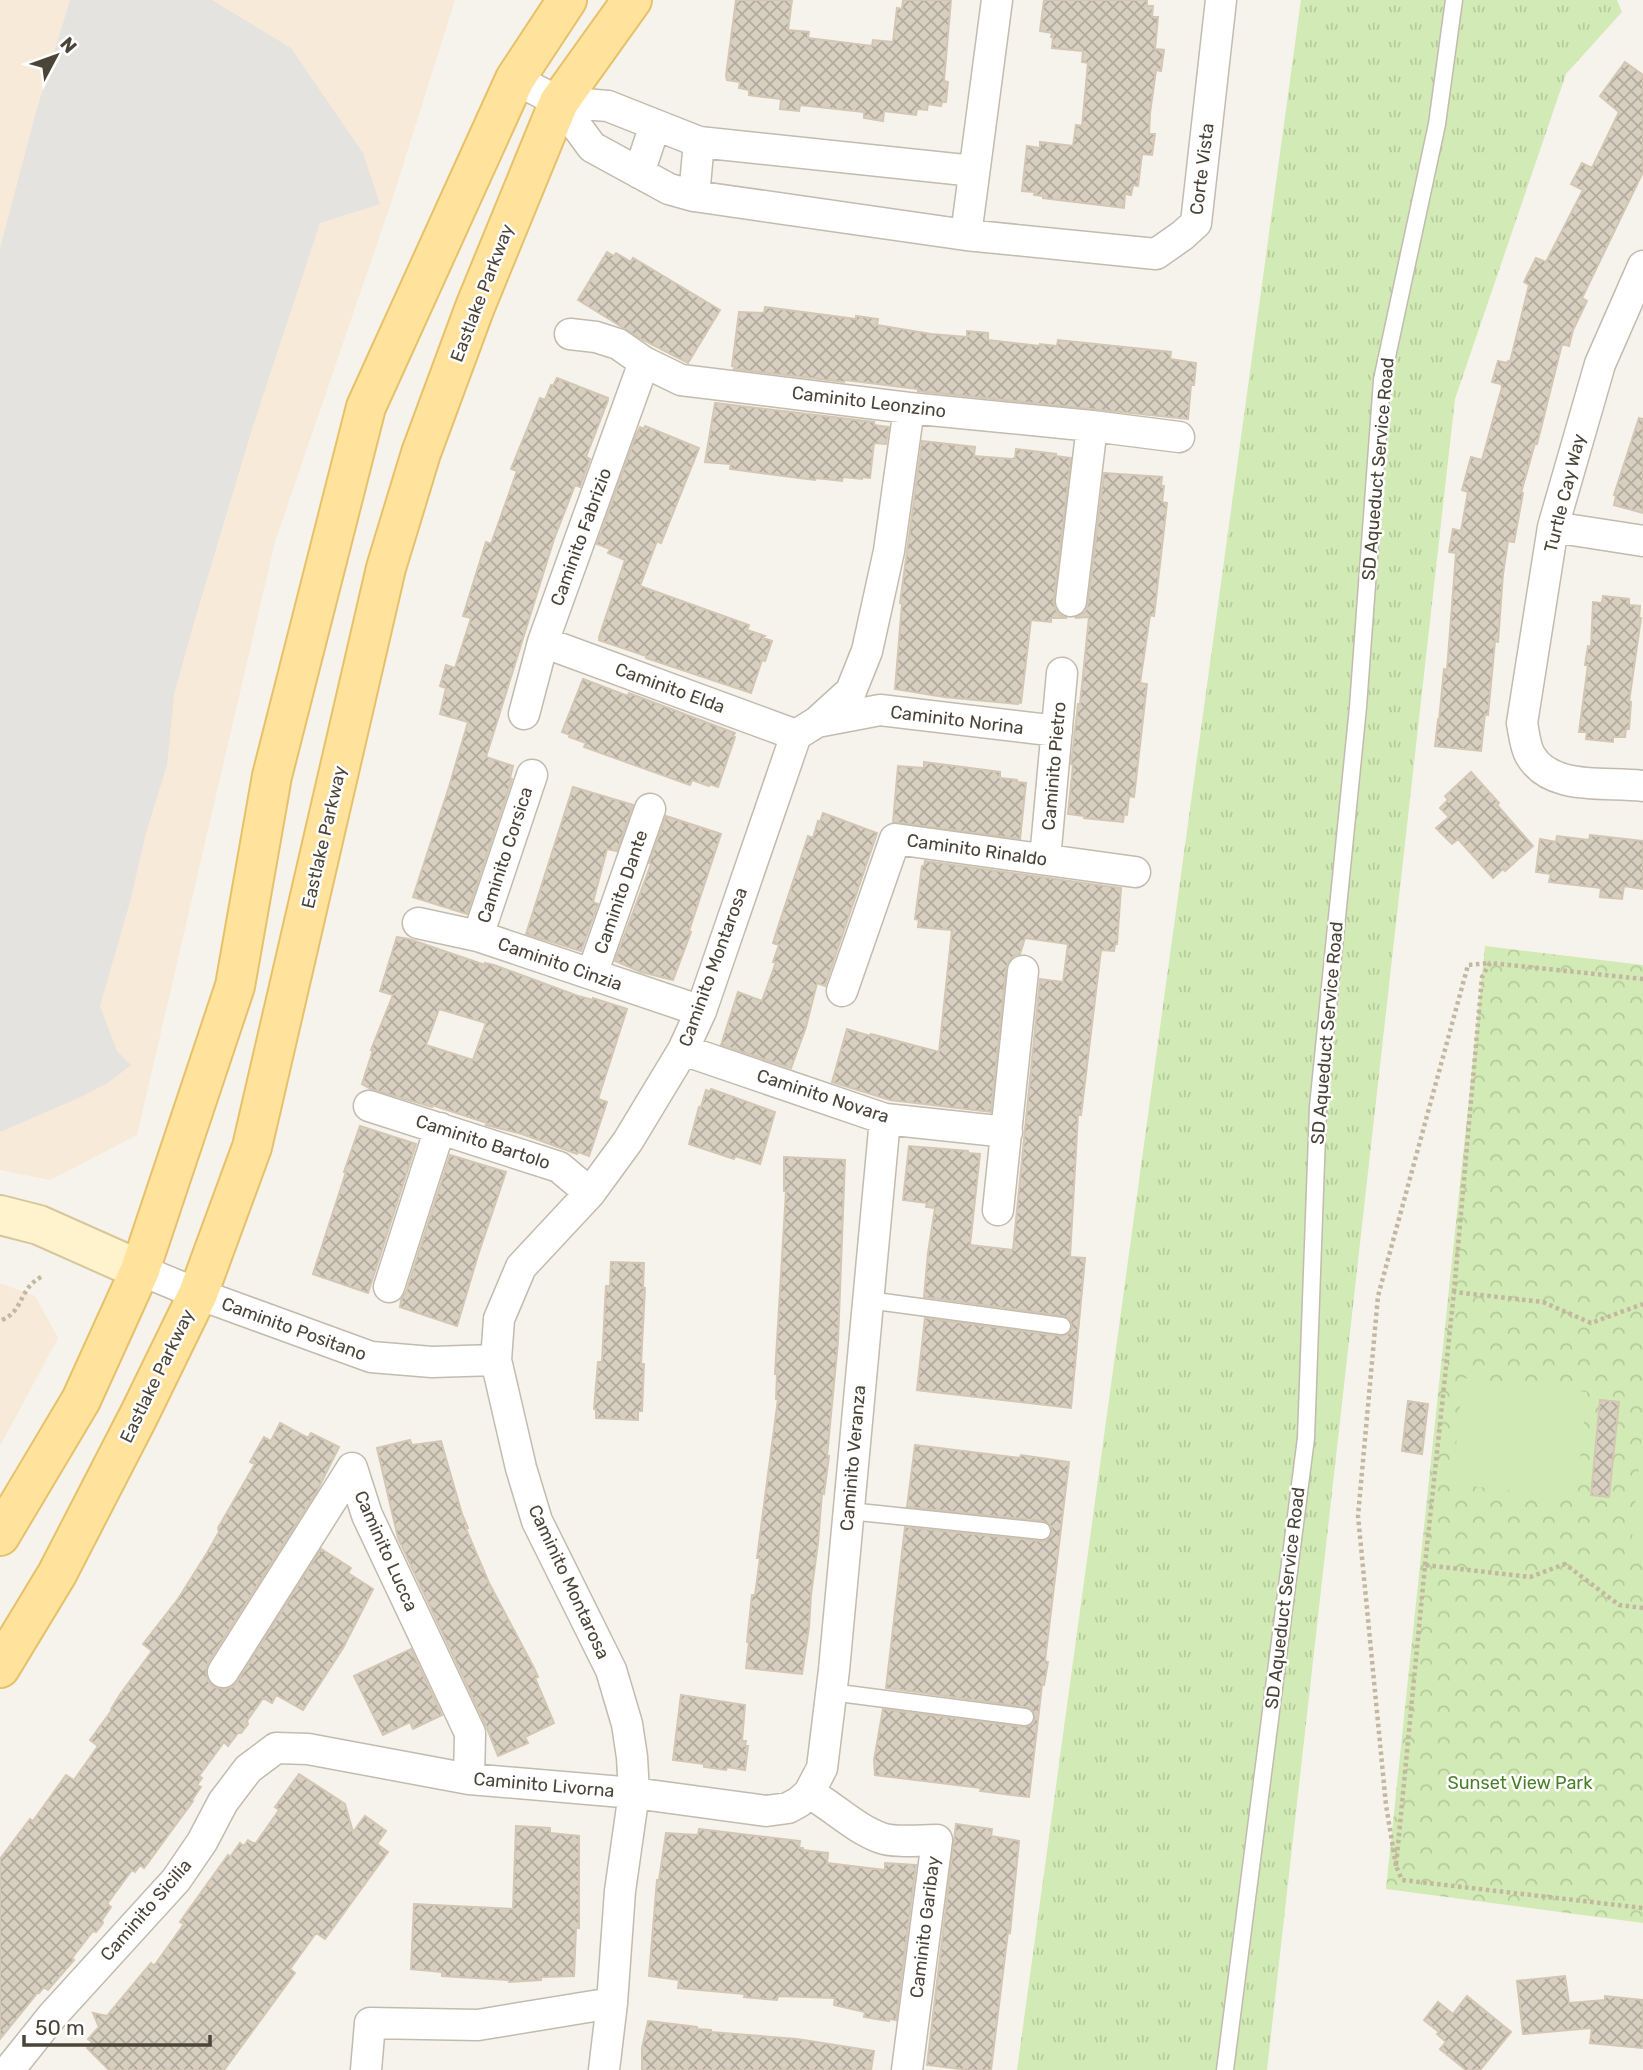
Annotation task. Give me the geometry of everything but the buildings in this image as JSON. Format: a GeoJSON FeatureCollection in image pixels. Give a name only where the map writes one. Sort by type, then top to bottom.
{"type":"FeatureCollection","features":[{"type":"Feature","properties":{"kind":"main road"},"geometry":{"type":"LineString","coordinates":[[0,1536],[81,1400],[140,1270],[235,986],[272,776],[366,407],[515,79],[567,0]]}},
{"type":"Feature","properties":{"kind":"main road","name":"Eastlake Parkway"},"geometry":{"type":"LineString","coordinates":[[0,1668],[57,1574],[198,1294],[252,1147],[386,568],[421,453],[475,307],[559,102],[632,0]]}},
{"type":"Feature","properties":{"kind":"street"},"geometry":{"type":"LineString","coordinates":[[966,235],[998,0]]}},
{"type":"Feature","properties":{"kind":"street","name":"Corte Vista"},"geometry":{"type":"LineString","coordinates":[[559,102],[592,147],[668,189],[694,196],[966,235],[1156,254],[1196,223],[1221,0]]}},
{"type":"Feature","properties":{"kind":"street","name":"Corte Vista"},"geometry":{"type":"LineString","coordinates":[[515,79],[559,102],[608,106],[699,142],[974,171]]}},
{"type":"Feature","properties":{"kind":"street"},"geometry":{"type":"LineString","coordinates":[[639,173],[655,125]]}},
{"type":"Feature","properties":{"kind":"street"},"geometry":{"type":"LineString","coordinates":[[694,196],[699,142]]}},
{"type":"Feature","properties":{"kind":"street","name":"Turtle Cay Way"},"geometry":{"type":"LineString","coordinates":[[1643,266],[1600,364],[1553,527],[1522,723],[1529,754],[1540,767],[1551,774],[1578,783],[1643,786]]}},
{"type":"Feature","properties":{"kind":"street","name":"Caminito Leonzino"},"geometry":{"type":"LineString","coordinates":[[570,334],[596,337],[618,344],[644,362],[681,380],[1180,437]]}},
{"type":"Feature","properties":{"kind":"street","name":"Caminito Fabrizio"},"geometry":{"type":"LineString","coordinates":[[524,714],[543,642],[644,362]]}},
{"type":"Feature","properties":{"kind":"street","name":"Caminito Montarosa"},"geometry":{"type":"LineString","coordinates":[[604,2070],[620,1891],[634,1793],[632,1756],[627,1724],[611,1670],[537,1521],[521,1468],[496,1360],[499,1320],[521,1267],[590,1193],[628,1141],[683,1051],[701,1011],[806,729],[851,691],[867,651],[889,551],[909,408]]}},
{"type":"Feature","properties":{"kind":"street"},"geometry":{"type":"LineString","coordinates":[[1070,601],[1092,426]]}},
{"type":"Feature","properties":{"kind":"street"},"geometry":{"type":"LineString","coordinates":[[1553,527],[1643,541]]}},
{"type":"Feature","properties":{"kind":"street","name":"Caminito Elda"},"geometry":{"type":"LineString","coordinates":[[543,642],[806,729]]}},
{"type":"Feature","properties":{"kind":"street","name":"Caminito Pietro"},"geometry":{"type":"LineString","coordinates":[[1045,859],[1062,673]]}},
{"type":"Feature","properties":{"kind":"street","name":"Caminito Norina"},"geometry":{"type":"LineString","coordinates":[[806,729],[880,710],[1057,731]]}},
{"type":"Feature","properties":{"kind":"street","name":"Caminito Corsica"},"geometry":{"type":"LineString","coordinates":[[478,936],[532,775]]}},
{"type":"Feature","properties":{"kind":"street","name":"Caminito Dante"},"geometry":{"type":"LineString","coordinates":[[592,974],[650,809]]}},
{"type":"Feature","properties":{"kind":"street","name":"Caminito Rinaldo"},"geometry":{"type":"LineString","coordinates":[[842,991],[895,839],[1135,872]]}},
{"type":"Feature","properties":{"kind":"street","name":"Caminito Cinzia"},"geometry":{"type":"LineString","coordinates":[[418,923],[478,936],[701,1011]]}},
{"type":"Feature","properties":{"kind":"street"},"geometry":{"type":"LineString","coordinates":[[998,1210],[1023,971]]}},
{"type":"Feature","properties":{"kind":"street","name":"Caminito Novara"},"geometry":{"type":"LineString","coordinates":[[683,1051],[885,1119],[1007,1132]]}},
{"type":"Feature","properties":{"kind":"street","name":"Caminito Bartolo"},"geometry":{"type":"LineString","coordinates":[[369,1107],[559,1167],[590,1193]]}},
{"type":"Feature","properties":{"kind":"street","name":"Caminito Veranza"},"geometry":{"type":"LineString","coordinates":[[809,1793],[822,1768],[831,1692],[885,1119]]}},
{"type":"Feature","properties":{"kind":"street"},"geometry":{"type":"LineString","coordinates":[[389,1287],[440,1128]]}},
{"type":"Feature","properties":{"kind":"street"},"geometry":{"type":"LineString","coordinates":[[0,1215],[39,1225],[140,1270]]}},
{"type":"Feature","properties":{"kind":"street","name":"Caminito Positano"},"geometry":{"type":"LineString","coordinates":[[140,1270],[370,1357],[432,1362],[496,1360]]}},
{"type":"Feature","properties":{"kind":"street","name":"Caminito Lucca"},"geometry":{"type":"LineString","coordinates":[[223,1672],[352,1468],[368,1516],[470,1733],[469,1779]]}},
{"type":"Feature","properties":{"kind":"street","name":"Caminito Livorna"},"geometry":{"type":"LineString","coordinates":[[276,1748],[308,1749],[469,1779],[634,1793],[766,1811],[788,1808],[809,1793]]}},
{"type":"Feature","properties":{"kind":"street","name":"Caminito Sicilia"},"geometry":{"type":"LineString","coordinates":[[9,2070],[53,2015],[176,1881],[202,1842],[223,1802],[248,1769],[276,1748]]}},
{"type":"Feature","properties":{"kind":"street","name":"Caminito Garibay"},"geometry":{"type":"LineString","coordinates":[[809,1793],[848,1821],[883,1839],[937,1840],[907,2070]]}},
{"type":"Feature","properties":{"kind":"street"},"geometry":{"type":"LineString","coordinates":[[366,2070],[370,2023],[478,2025],[612,2003]]}},
{"type":"Feature","properties":{"kind":"lane","name":"SD Aqueduct Service Road"},"geometry":{"type":"LineString","coordinates":[[1225,2070],[1306,1438],[1318,1107],[1358,707],[1382,380],[1437,124],[1454,0]]}},
{"type":"Feature","properties":{"kind":"lane"},"geometry":{"type":"LineString","coordinates":[[868,1300],[1062,1326]]}},
{"type":"Feature","properties":{"kind":"lane"},"geometry":{"type":"LineString","coordinates":[[849,1511],[1042,1531]]}},
{"type":"Feature","properties":{"kind":"lane"},"geometry":{"type":"LineString","coordinates":[[831,1692],[1025,1717]]}},
{"type":"Feature","properties":{"kind":"path"},"geometry":{"type":"LineString","coordinates":[[1643,979],[1490,963],[1468,965],[1377,1296],[1358,1516],[1386,1805],[1396,1866],[1402,1880],[1643,1908]]}},
{"type":"Feature","properties":{"kind":"path"},"geometry":{"type":"LineString","coordinates":[[1396,1866],[1454,1292],[1482,977],[1490,963]]}},
{"type":"Feature","properties":{"kind":"path"},"geometry":{"type":"LineString","coordinates":[[2,1320],[14,1313],[29,1285],[43,1276]]}},
{"type":"Feature","properties":{"kind":"path"},"geometry":{"type":"LineString","coordinates":[[1454,1292],[1543,1302],[1591,1322],[1643,1304]]}},
{"type":"Feature","properties":{"kind":"path"},"geometry":{"type":"LineString","coordinates":[[1425,1565],[1530,1577],[1565,1564],[1619,1605],[1643,1608]]}},
{"type":"Feature","properties":{"kind":"shaded area"},"geometry":{"type":"Polygon","coordinates":[[[0,0],[455,0],[392,200],[275,542],[137,1135],[50,1180],[0,1170],[0,0]]]}},
{"type":"Feature","properties":{"kind":"shaded area"},"geometry":{"type":"Polygon","coordinates":[[[70,0],[212,0],[291,48],[363,153],[380,204],[320,223],[252,429],[193,626],[174,695],[167,765],[100,1006],[117,1051],[131,1065],[109,1082],[83,1096],[0,1132],[0,248],[36,112],[70,0]]]}},
{"type":"Feature","properties":{"kind":"shaded area"},"geometry":{"type":"Polygon","coordinates":[[[0,1283],[35,1296],[58,1338],[0,1446],[0,1283]]]}},
{"type":"Feature","properties":{"kind":"green space"},"geometry":{"type":"Polygon","coordinates":[[[1301,0],[1617,0],[1622,12],[1566,74],[1455,399],[1267,2070],[1017,2070],[1301,0]]]}},
{"type":"Feature","properties":{"kind":"green space","name":"Sunset View Park"},"geometry":{"type":"Polygon","coordinates":[[[1485,946],[1643,965],[1643,1923],[1386,1889],[1485,946]]]}},
{"type":"Feature","properties":{"kind":"green space"},"geometry":{"type":"Polygon","coordinates":[[[1463,1378],[1587,1392],[1576,1498],[1452,1484],[1463,1378]]]}},
{"type":"Feature","properties":{"kind":"green space"},"geometry":{"type":"Polygon","coordinates":[[[1643,1427],[1643,1554],[1634,1545],[1632,1533],[1643,1427]]]}}]}
